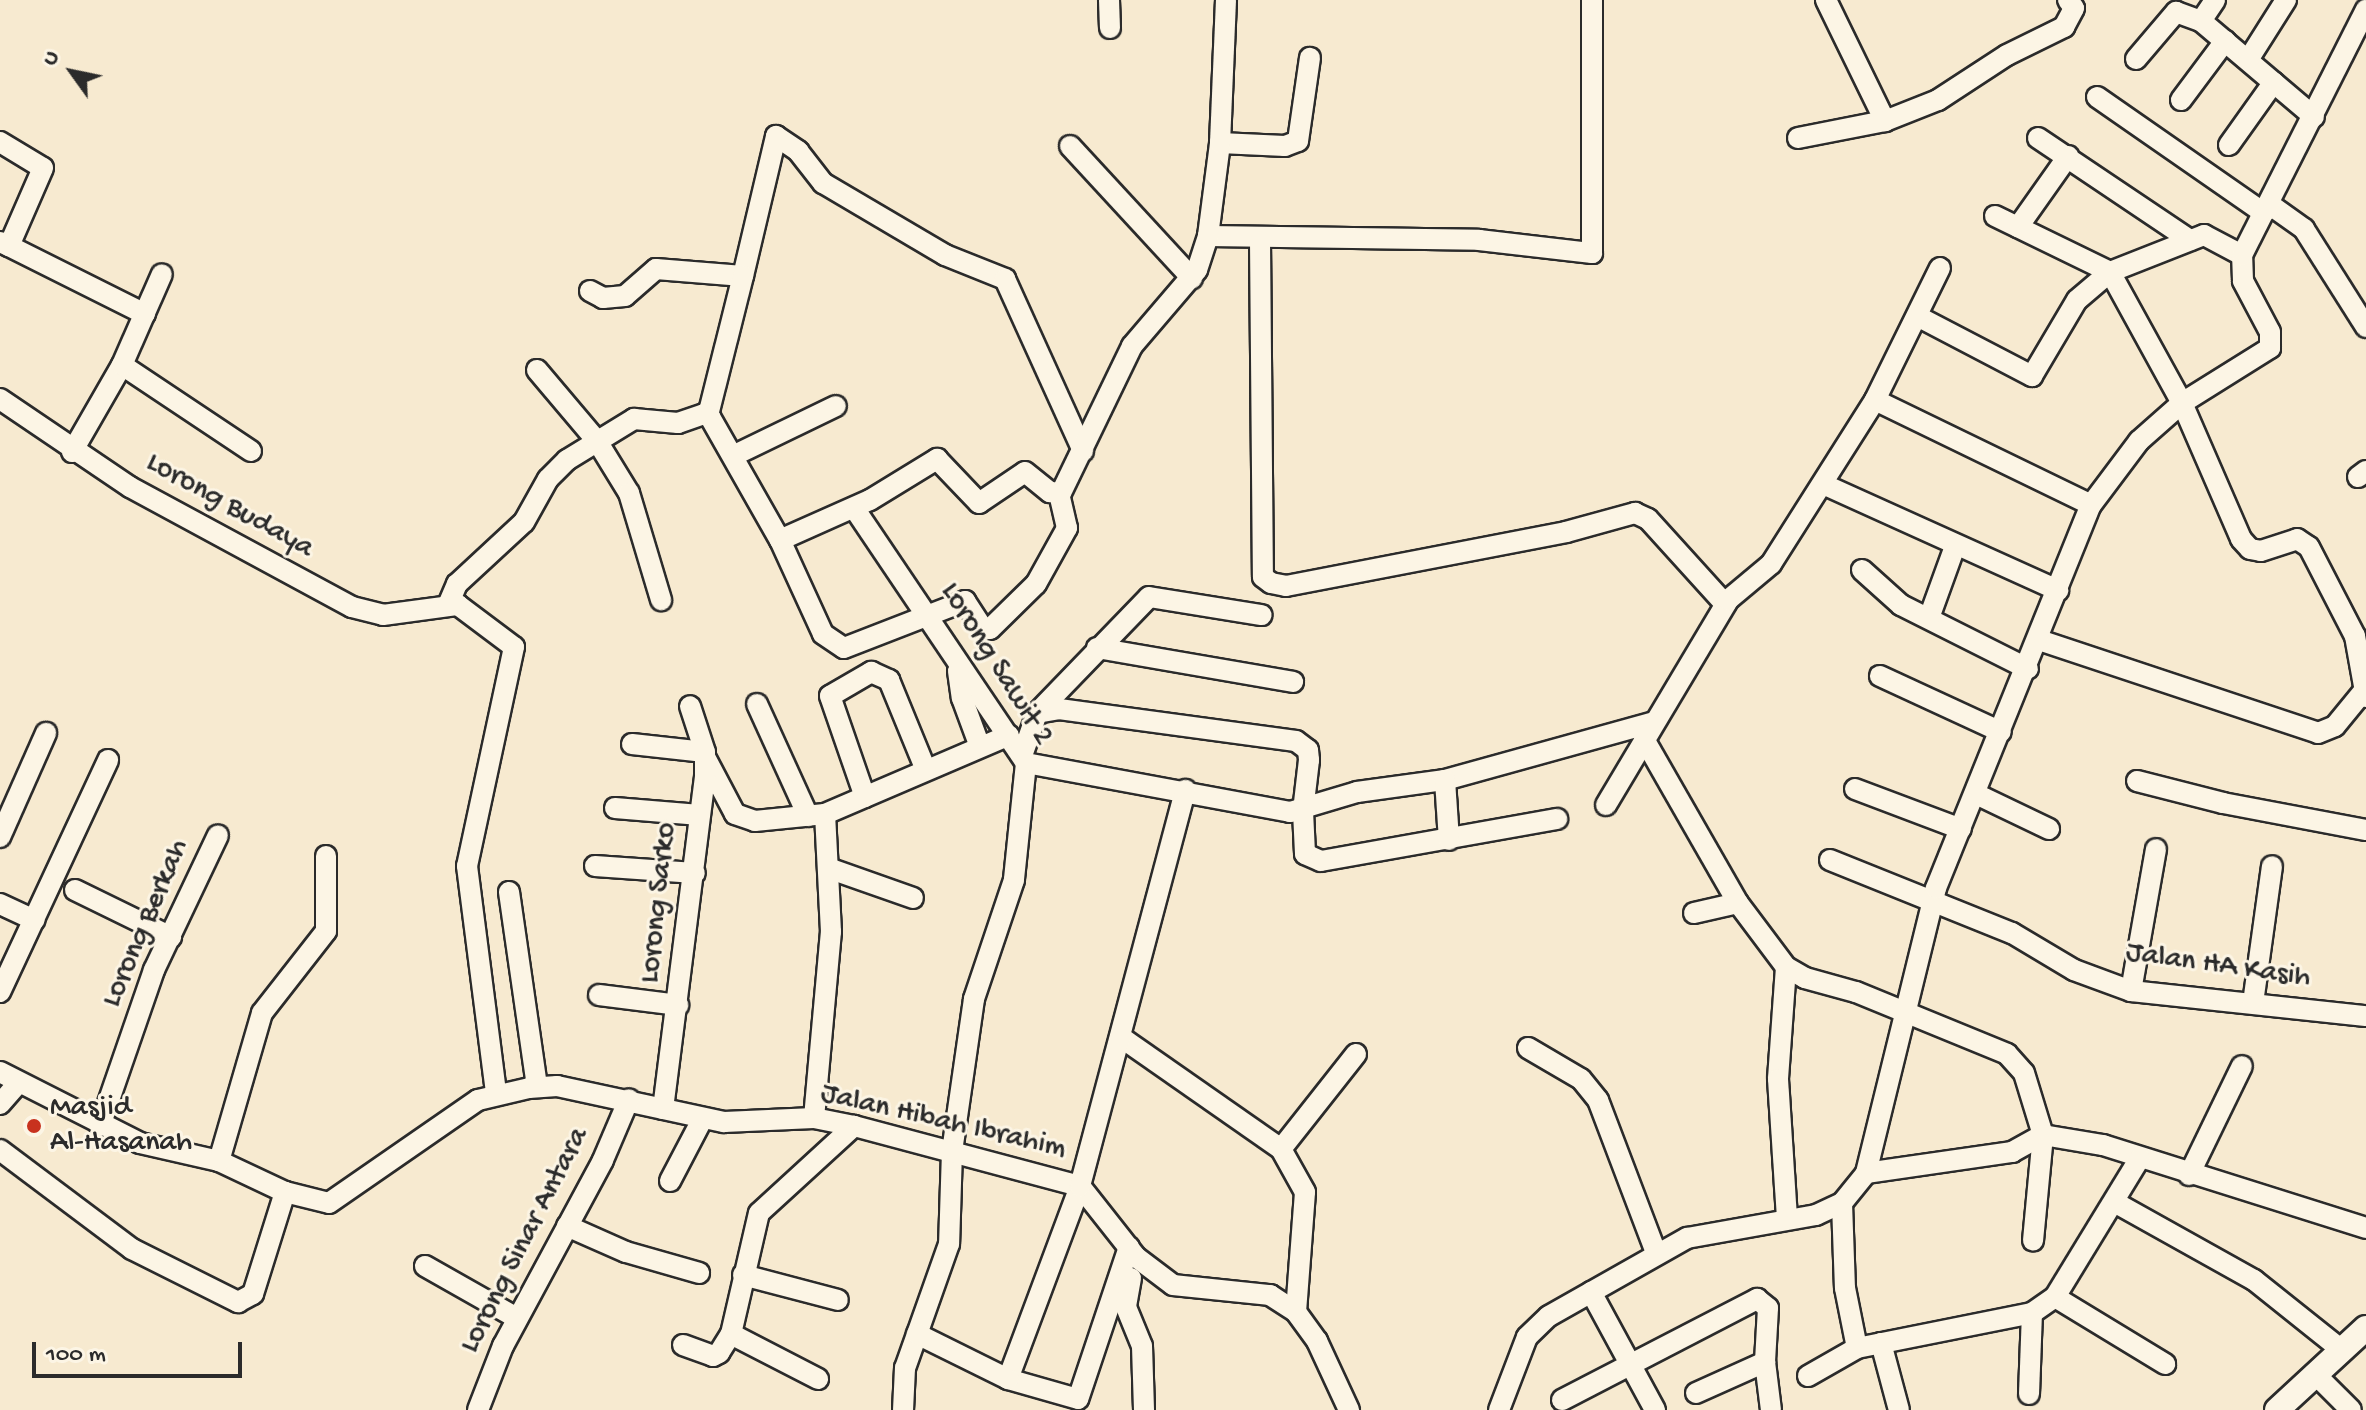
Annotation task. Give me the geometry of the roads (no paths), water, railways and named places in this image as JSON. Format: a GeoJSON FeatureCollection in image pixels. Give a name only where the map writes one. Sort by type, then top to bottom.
{"type":"FeatureCollection","features":[{"type":"Feature","properties":{"kind":"main road"},"geometry":{"type":"LineString","coordinates":[[2277,1410],[2366,1328]]}},
{"type":"Feature","properties":{"kind":"street"},"geometry":{"type":"LineString","coordinates":[[1109,0],[1110,28]]}},
{"type":"Feature","properties":{"kind":"street"},"geometry":{"type":"LineString","coordinates":[[1059,494],[1137,339],[1192,278],[1208,236],[1220,143],[1226,0]]}},
{"type":"Feature","properties":{"kind":"street"},"geometry":{"type":"LineString","coordinates":[[1208,236],[1260,241],[1479,240],[1592,253],[1592,0]]}},
{"type":"Feature","properties":{"kind":"street"},"geometry":{"type":"LineString","coordinates":[[1826,0],[1885,121]]}},
{"type":"Feature","properties":{"kind":"street"},"geometry":{"type":"LineString","coordinates":[[1798,138],[1885,121],[1938,100],[2007,55],[2064,27],[2074,8],[2068,0]]}},
{"type":"Feature","properties":{"kind":"street"},"geometry":{"type":"LineString","coordinates":[[2201,21],[2215,0]]}},
{"type":"Feature","properties":{"kind":"street"},"geometry":{"type":"LineString","coordinates":[[2248,60],[2286,0]]}},
{"type":"Feature","properties":{"kind":"street"},"geometry":{"type":"LineString","coordinates":[[1499,1410],[1527,1337],[1549,1316],[1687,1238],[1816,1215],[1842,1203],[1866,1173],[1904,1011],[1935,904],[1936,888],[2028,669],[2091,505],[2139,441],[2182,403],[2270,348],[2270,332],[2243,281],[2242,255],[2366,10]]}},
{"type":"Feature","properties":{"kind":"street"},"geometry":{"type":"LineString","coordinates":[[2136,59],[2168,16],[2176,12],[2201,21],[2314,117]]}},
{"type":"Feature","properties":{"kind":"street"},"geometry":{"type":"LineString","coordinates":[[2181,100],[2225,41]]}},
{"type":"Feature","properties":{"kind":"street"},"geometry":{"type":"LineString","coordinates":[[1220,143],[1285,146],[1298,141],[1310,58]]}},
{"type":"Feature","properties":{"kind":"street"},"geometry":{"type":"LineString","coordinates":[[2229,145],[2274,82]]}},
{"type":"Feature","properties":{"kind":"street"},"geometry":{"type":"LineString","coordinates":[[2097,97],[2266,209],[2304,229],[2366,327]]}},
{"type":"Feature","properties":{"kind":"street"},"geometry":{"type":"LineString","coordinates":[[780,540],[854,508],[937,459],[979,503],[1025,472],[1059,494],[1069,523],[1041,577],[1017,609],[987,630],[965,601],[844,648],[830,643],[735,455],[708,415],[776,136],[798,151],[823,183],[945,255],[1005,279],[1083,451]]}},
{"type":"Feature","properties":{"kind":"street"},"geometry":{"type":"LineString","coordinates":[[2038,138],[2190,240]]}},
{"type":"Feature","properties":{"kind":"street"},"geometry":{"type":"LineString","coordinates":[[0,142],[36,159],[43,168],[5,244],[145,314]]}},
{"type":"Feature","properties":{"kind":"street"},"geometry":{"type":"LineString","coordinates":[[1070,146],[1192,278]]}},
{"type":"Feature","properties":{"kind":"street"},"geometry":{"type":"LineString","coordinates":[[2018,227],[2068,156]]}},
{"type":"Feature","properties":{"kind":"street"},"geometry":{"type":"LineString","coordinates":[[1995,216],[2110,272],[2182,403],[2241,539],[2250,549],[2261,551],[2297,539],[2309,547],[2361,633],[2364,695],[2335,726],[2318,733],[2039,640]]}},
{"type":"Feature","properties":{"kind":"street"},"geometry":{"type":"LineString","coordinates":[[1917,316],[2032,376],[2077,300],[2110,272],[2204,235],[2242,255]]}},
{"type":"Feature","properties":{"kind":"street"},"geometry":{"type":"LineString","coordinates":[[1260,241],[1263,577],[1271,583],[1286,586],[1473,550],[1635,513],[1648,519],[1725,604]]}},
{"type":"Feature","properties":{"kind":"street"},"geometry":{"type":"LineString","coordinates":[[590,291],[603,298],[625,296],[647,274],[664,268],[743,276]]}},
{"type":"Feature","properties":{"kind":"street"},"geometry":{"type":"LineString","coordinates":[[1606,805],[1725,604],[1767,569],[1825,485],[1875,400],[1940,268]]}},
{"type":"Feature","properties":{"kind":"street"},"geometry":{"type":"LineString","coordinates":[[72,452],[122,365],[162,274]]}},
{"type":"Feature","properties":{"kind":"street"},"geometry":{"type":"LineString","coordinates":[[122,365],[251,451]]}},
{"type":"Feature","properties":{"kind":"street"},"geometry":{"type":"LineString","coordinates":[[537,370],[597,441],[635,506],[661,600]]}},
{"type":"Feature","properties":{"kind":"street","name":"Lorong Budaya"},"geometry":{"type":"LineString","coordinates":[[0,399],[72,452],[221,539],[360,611],[383,615],[448,605]]}},
{"type":"Feature","properties":{"kind":"street"},"geometry":{"type":"LineString","coordinates":[[1875,400],[2091,505]]}},
{"type":"Feature","properties":{"kind":"street"},"geometry":{"type":"LineString","coordinates":[[735,455],[836,406]]}},
{"type":"Feature","properties":{"kind":"street"},"geometry":{"type":"LineString","coordinates":[[496,1093],[467,866],[515,652],[511,643],[462,606],[448,605],[457,584],[528,518],[548,479],[597,441],[634,419],[678,423],[708,415]]}},
{"type":"Feature","properties":{"kind":"street"},"geometry":{"type":"LineString","coordinates":[[1825,485],[2058,590]]}},
{"type":"Feature","properties":{"kind":"street","name":"Lorong Sawit 2"},"geometry":{"type":"LineString","coordinates":[[854,508],[930,616],[958,667],[1024,758],[1016,871],[976,983],[952,1151],[949,1244],[902,1379],[903,1410]]}},
{"type":"Feature","properties":{"kind":"street"},"geometry":{"type":"LineString","coordinates":[[1929,618],[1955,546]]}},
{"type":"Feature","properties":{"kind":"street"},"geometry":{"type":"LineString","coordinates":[[1862,570],[1901,605],[2028,669]]}},
{"type":"Feature","properties":{"kind":"street"},"geometry":{"type":"LineString","coordinates":[[1262,615],[1149,597],[1037,713],[1024,758],[1303,811],[1357,792],[1445,780],[1649,731]]}},
{"type":"Feature","properties":{"kind":"street"},"geometry":{"type":"LineString","coordinates":[[1097,648],[1293,682]]}},
{"type":"Feature","properties":{"kind":"street"},"geometry":{"type":"LineString","coordinates":[[958,667],[962,698],[980,747]]}},
{"type":"Feature","properties":{"kind":"street"},"geometry":{"type":"LineString","coordinates":[[865,797],[830,696],[871,672],[889,680],[926,770]]}},
{"type":"Feature","properties":{"kind":"street"},"geometry":{"type":"LineString","coordinates":[[1880,676],[2001,732]]}},
{"type":"Feature","properties":{"kind":"street"},"geometry":{"type":"LineString","coordinates":[[757,704],[817,815],[828,868],[831,932],[814,1118]]}},
{"type":"Feature","properties":{"kind":"street","name":"Lorong Sarko"},"geometry":{"type":"LineString","coordinates":[[663,1109],[695,873],[705,755],[690,706]]}},
{"type":"Feature","properties":{"kind":"street"},"geometry":{"type":"LineString","coordinates":[[1037,713],[1059,709],[1296,741],[1308,750],[1309,760],[1303,811],[1305,854],[1321,861],[1557,819]]}},
{"type":"Feature","properties":{"kind":"street"},"geometry":{"type":"LineString","coordinates":[[1649,731],[1738,903],[1786,967],[1805,978],[1904,1011],[2007,1054],[2024,1073],[2043,1135],[2033,1241]]}},
{"type":"Feature","properties":{"kind":"street"},"geometry":{"type":"LineString","coordinates":[[0,837],[46,733]]}},
{"type":"Feature","properties":{"kind":"street"},"geometry":{"type":"LineString","coordinates":[[632,744],[705,755],[735,814],[744,819],[817,815],[1009,735]]}},
{"type":"Feature","properties":{"kind":"street"},"geometry":{"type":"LineString","coordinates":[[0,992],[108,760]]}},
{"type":"Feature","properties":{"kind":"street"},"geometry":{"type":"LineString","coordinates":[[1445,780],[1449,840]]}},
{"type":"Feature","properties":{"kind":"street"},"geometry":{"type":"LineString","coordinates":[[2137,781],[2223,803],[2366,830]]}},
{"type":"Feature","properties":{"kind":"street"},"geometry":{"type":"LineString","coordinates":[[1855,789],[1961,829]]}},
{"type":"Feature","properties":{"kind":"street"},"geometry":{"type":"LineString","coordinates":[[1008,1379],[1080,1186],[1122,1038],[1185,790]]}},
{"type":"Feature","properties":{"kind":"street"},"geometry":{"type":"LineString","coordinates":[[1976,794],[2049,829]]}},
{"type":"Feature","properties":{"kind":"street"},"geometry":{"type":"LineString","coordinates":[[615,808],[700,815]]}},
{"type":"Feature","properties":{"kind":"street","name":"Lorong Berkah"},"geometry":{"type":"LineString","coordinates":[[100,1126],[171,937],[218,835]]}},
{"type":"Feature","properties":{"kind":"street"},"geometry":{"type":"LineString","coordinates":[[2131,991],[2156,849]]}},
{"type":"Feature","properties":{"kind":"street"},"geometry":{"type":"LineString","coordinates":[[219,1161],[262,1013],[326,931],[326,856]]}},
{"type":"Feature","properties":{"kind":"street","name":"Jalan HA Kasih"},"geometry":{"type":"LineString","coordinates":[[1830,860],[2012,933],[2074,970],[2131,991],[2366,1016]]}},
{"type":"Feature","properties":{"kind":"street"},"geometry":{"type":"LineString","coordinates":[[595,866],[695,873]]}},
{"type":"Feature","properties":{"kind":"street"},"geometry":{"type":"LineString","coordinates":[[2253,1003],[2272,866]]}},
{"type":"Feature","properties":{"kind":"street"},"geometry":{"type":"LineString","coordinates":[[828,868],[913,898]]}},
{"type":"Feature","properties":{"kind":"street"},"geometry":{"type":"LineString","coordinates":[[75,890],[171,937]]}},
{"type":"Feature","properties":{"kind":"street"},"geometry":{"type":"LineString","coordinates":[[509,892],[537,1087]]}},
{"type":"Feature","properties":{"kind":"street"},"geometry":{"type":"LineString","coordinates":[[1694,913],[1738,903]]}},
{"type":"Feature","properties":{"kind":"street"},"geometry":{"type":"LineString","coordinates":[[0,904],[35,920]]}},
{"type":"Feature","properties":{"kind":"street"},"geometry":{"type":"LineString","coordinates":[[1786,967],[1778,1079],[1787,1218]]}},
{"type":"Feature","properties":{"kind":"street"},"geometry":{"type":"LineString","coordinates":[[599,995],[678,1005]]}},
{"type":"Feature","properties":{"kind":"street"},"geometry":{"type":"LineString","coordinates":[[1122,1038],[1281,1149],[1305,1192],[1296,1312]]}},
{"type":"Feature","properties":{"kind":"street"},"geometry":{"type":"LineString","coordinates":[[1528,1048],[1581,1079],[1598,1100],[1656,1253]]}},
{"type":"Feature","properties":{"kind":"street"},"geometry":{"type":"LineString","coordinates":[[1281,1149],[1356,1054]]}},
{"type":"Feature","properties":{"kind":"street"},"geometry":{"type":"LineString","coordinates":[[2189,1175],[2242,1066]]}},
{"type":"Feature","properties":{"kind":"street"},"geometry":{"type":"LineString","coordinates":[[0,1104],[9,1077]]}},
{"type":"Feature","properties":{"kind":"street","name":"Jalan Hibah Ibrahim"},"geometry":{"type":"LineString","coordinates":[[9,1077],[100,1126],[149,1146],[219,1161],[314,1202],[340,1200],[496,1093],[537,1087],[629,1099],[724,1122],[814,1118],[854,1126],[1080,1186],[1133,1252],[1173,1285],[1270,1295],[1296,1312],[1317,1341],[1349,1410]]}},
{"type":"Feature","properties":{"kind":"street","name":"Lorong Sinar Antara"},"geometry":{"type":"LineString","coordinates":[[478,1410],[517,1318],[567,1226],[629,1099]]}},
{"type":"Feature","properties":{"kind":"street"},"geometry":{"type":"LineString","coordinates":[[670,1181],[703,1118]]}},
{"type":"Feature","properties":{"kind":"street"},"geometry":{"type":"LineString","coordinates":[[683,1345],[713,1356],[731,1334],[743,1275],[764,1206],[854,1126]]}},
{"type":"Feature","properties":{"kind":"street"},"geometry":{"type":"LineString","coordinates":[[1866,1173],[2012,1152],[2043,1135],[2103,1145],[2189,1175],[2366,1228]]}},
{"type":"Feature","properties":{"kind":"street"},"geometry":{"type":"LineString","coordinates":[[0,1150],[132,1249],[238,1302],[253,1294],[285,1192]]}},
{"type":"Feature","properties":{"kind":"street"},"geometry":{"type":"LineString","coordinates":[[1808,1376],[1857,1348],[2032,1313],[2055,1297],[2116,1203],[2140,1158]]}},
{"type":"Feature","properties":{"kind":"street"},"geometry":{"type":"LineString","coordinates":[[1842,1203],[1845,1288],[1857,1348]]}},
{"type":"Feature","properties":{"kind":"street"},"geometry":{"type":"LineString","coordinates":[[2116,1203],[2254,1280],[2343,1351]]}},
{"type":"Feature","properties":{"kind":"street"},"geometry":{"type":"LineString","coordinates":[[567,1226],[626,1252],[699,1273]]}},
{"type":"Feature","properties":{"kind":"street"},"geometry":{"type":"LineString","coordinates":[[917,1334],[1008,1379],[1078,1399],[1133,1252]]}},
{"type":"Feature","properties":{"kind":"street"},"geometry":{"type":"LineString","coordinates":[[1133,1252],[1125,1299],[1142,1346],[1144,1410]]}},
{"type":"Feature","properties":{"kind":"street"},"geometry":{"type":"LineString","coordinates":[[425,1266],[517,1318]]}},
{"type":"Feature","properties":{"kind":"street"},"geometry":{"type":"LineString","coordinates":[[743,1275],[838,1300]]}},
{"type":"Feature","properties":{"kind":"street"},"geometry":{"type":"LineString","coordinates":[[1591,1292],[1655,1410]]}},
{"type":"Feature","properties":{"kind":"street"},"geometry":{"type":"LineString","coordinates":[[2055,1297],[2165,1364]]}},
{"type":"Feature","properties":{"kind":"street"},"geometry":{"type":"LineString","coordinates":[[1562,1400],[1757,1299],[1768,1308],[1765,1362],[1771,1410]]}},
{"type":"Feature","properties":{"kind":"street"},"geometry":{"type":"LineString","coordinates":[[2029,1394],[2032,1313]]}},
{"type":"Feature","properties":{"kind":"street"},"geometry":{"type":"LineString","coordinates":[[731,1334],[818,1379]]}},
{"type":"Feature","properties":{"kind":"street"},"geometry":{"type":"LineString","coordinates":[[1881,1343],[1899,1410]]}},
{"type":"Feature","properties":{"kind":"street"},"geometry":{"type":"LineString","coordinates":[[1696,1393],[1765,1362]]}},
{"type":"Feature","properties":{"kind":"street"},"geometry":{"type":"LineString","coordinates":[[2316,1375],[2351,1410]]}},
{"type":"Feature","properties":{"kind":"place","name":"Masjid Al-Hasanah"},"geometry":{"type":"Point","coordinates":[34,1126]}}]}
